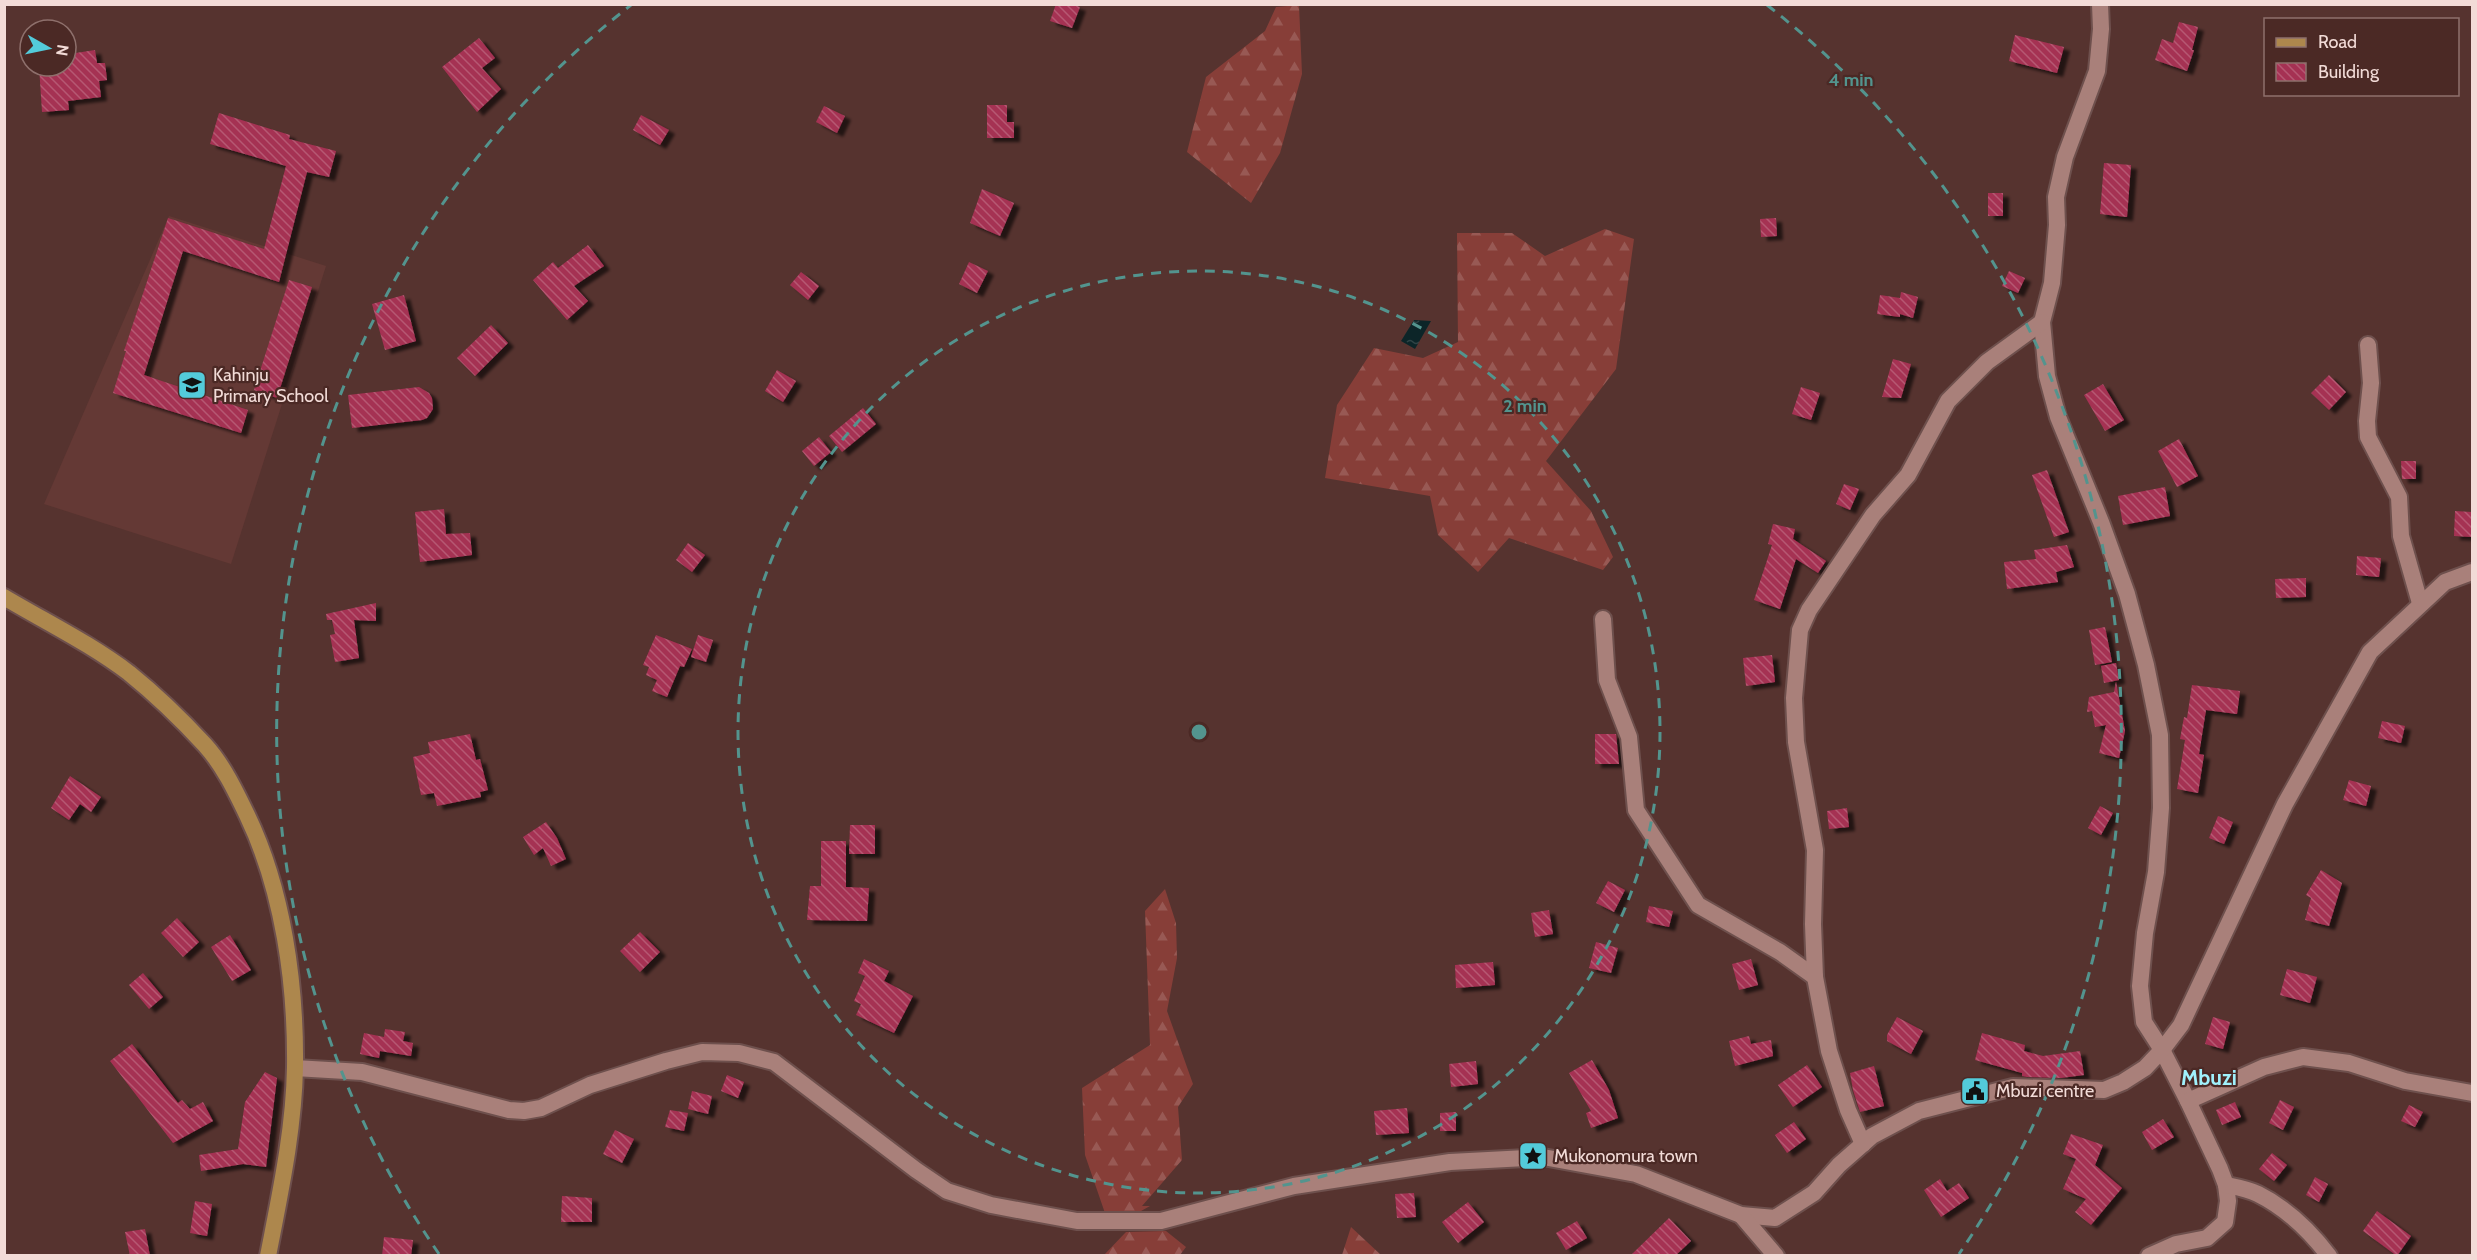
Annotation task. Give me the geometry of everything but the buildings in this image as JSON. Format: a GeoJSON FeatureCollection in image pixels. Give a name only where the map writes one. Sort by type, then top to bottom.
{"type":"FeatureCollection","features":[{"type":"Feature","properties":{"kind":"main road"},"geometry":{"type":"LineString","coordinates":[[4,597],[128,673],[206,746],[231,782],[268,863],[288,952],[295,1068],[284,1173],[268,1256]]}},
{"type":"Feature","properties":{"kind":"street"},"geometry":{"type":"LineString","coordinates":[[2100,4],[2101,29],[2097,71],[2065,157],[2057,188],[2052,283],[2042,322],[2047,376],[2058,417],[2101,522],[2127,594],[2146,665],[2160,735],[2161,808],[2157,861],[2145,933],[2140,986],[2144,1022],[2162,1050],[2188,1101],[2226,1185],[2228,1201],[2224,1222],[2207,1238],[2176,1244],[2149,1256]]}},
{"type":"Feature","properties":{"kind":"street"},"geometry":{"type":"LineString","coordinates":[[1863,1144],[1848,1110],[1829,1051],[1815,977],[1813,924],[1815,850],[1796,742],[1794,698],[1800,630],[1809,610],[1873,515],[1908,475],[1948,401],[1988,362],[2042,322]]}},
{"type":"Feature","properties":{"kind":"street"},"geometry":{"type":"LineString","coordinates":[[2368,345],[2371,383],[2367,421],[2368,437],[2399,497],[2401,536],[2420,603]]}},
{"type":"Feature","properties":{"kind":"street"},"geometry":{"type":"LineString","coordinates":[[295,1068],[362,1072],[509,1110],[524,1111],[542,1108],[590,1085],[666,1061],[702,1052],[739,1053],[774,1062],[947,1191],[991,1205],[1077,1221],[1161,1221],[1294,1186],[1450,1162],[1543,1157],[1636,1174],[1741,1215],[1775,1218],[1814,1194],[1872,1136],[1919,1112],[2013,1087],[2104,1090],[2123,1082],[2145,1068],[2181,1025],[2285,804],[2370,652],[2445,582],[2472,572]]}},
{"type":"Feature","properties":{"kind":"street"},"geometry":{"type":"LineString","coordinates":[[1603,619],[1607,680],[1629,737],[1636,810],[1698,905],[1780,951],[1815,977]]}},
{"type":"Feature","properties":{"kind":"street"},"geometry":{"type":"LineString","coordinates":[[2188,1101],[2264,1067],[2303,1057],[2349,1063],[2405,1081],[2472,1093]]}},
{"type":"Feature","properties":{"kind":"street"},"geometry":{"type":"LineString","coordinates":[[2226,1185],[2256,1193],[2287,1213],[2314,1236],[2329,1256]]}},
{"type":"Feature","properties":{"kind":"street"},"geometry":{"type":"LineString","coordinates":[[1741,1215],[1776,1256]]}},
{"type":"Feature","properties":{"kind":"shaded area","name":"Kahinju Primary School"},"geometry":{"type":"Polygon","coordinates":[[[169,216],[326,266],[231,564],[44,504],[169,216]]]}},
{"type":"Feature","properties":{"kind":"green space"},"geometry":{"type":"Polygon","coordinates":[[[1299,5],[1302,74],[1280,153],[1251,203],[1187,152],[1206,77],[1265,31],[1276,7],[1299,5]]]}},
{"type":"Feature","properties":{"kind":"green space"},"geometry":{"type":"Polygon","coordinates":[[[1605,229],[1634,239],[1616,369],[1546,461],[1591,511],[1613,557],[1603,570],[1509,538],[1478,572],[1438,535],[1430,496],[1325,478],[1337,405],[1374,348],[1423,358],[1458,342],[1457,233],[1512,233],[1545,256],[1605,229]]]}},
{"type":"Feature","properties":{"kind":"green space"},"geometry":{"type":"Polygon","coordinates":[[[1165,889],[1176,923],[1177,958],[1167,1011],[1193,1084],[1178,1107],[1182,1160],[1142,1206],[1150,1206],[1132,1216],[1106,1216],[1085,1155],[1082,1088],[1150,1045],[1145,911],[1165,889]]]}},
{"type":"Feature","properties":{"kind":"green space"},"geometry":{"type":"Polygon","coordinates":[[[1351,1227],[1381,1255],[1342,1255],[1351,1227]]]}},
{"type":"Feature","properties":{"kind":"green space"},"geometry":{"type":"Polygon","coordinates":[[[1166,1231],[1186,1247],[1180,1255],[1104,1255],[1126,1232],[1166,1231]]]}},
{"type":"Feature","properties":{"kind":"water"},"geometry":{"type":"Polygon","coordinates":[[[1414,320],[1431,321],[1415,349],[1401,341],[1414,320]]]}},
{"type":"Feature","properties":{"kind":"place","name":"Kahinju Primary School"},"geometry":{"type":"Point","coordinates":[192,385]}},
{"type":"Feature","properties":{"kind":"place","name":"Mbuzi centre"},"geometry":{"type":"Point","coordinates":[1975,1091]}},
{"type":"Feature","properties":{"kind":"place","name":"Mukonomura town"},"geometry":{"type":"Point","coordinates":[1533,1156]}},
{"type":"Feature","properties":{"kind":"district","name":"Mbuzi"},"geometry":{"type":"Point","coordinates":[2209,1077]}}]}
